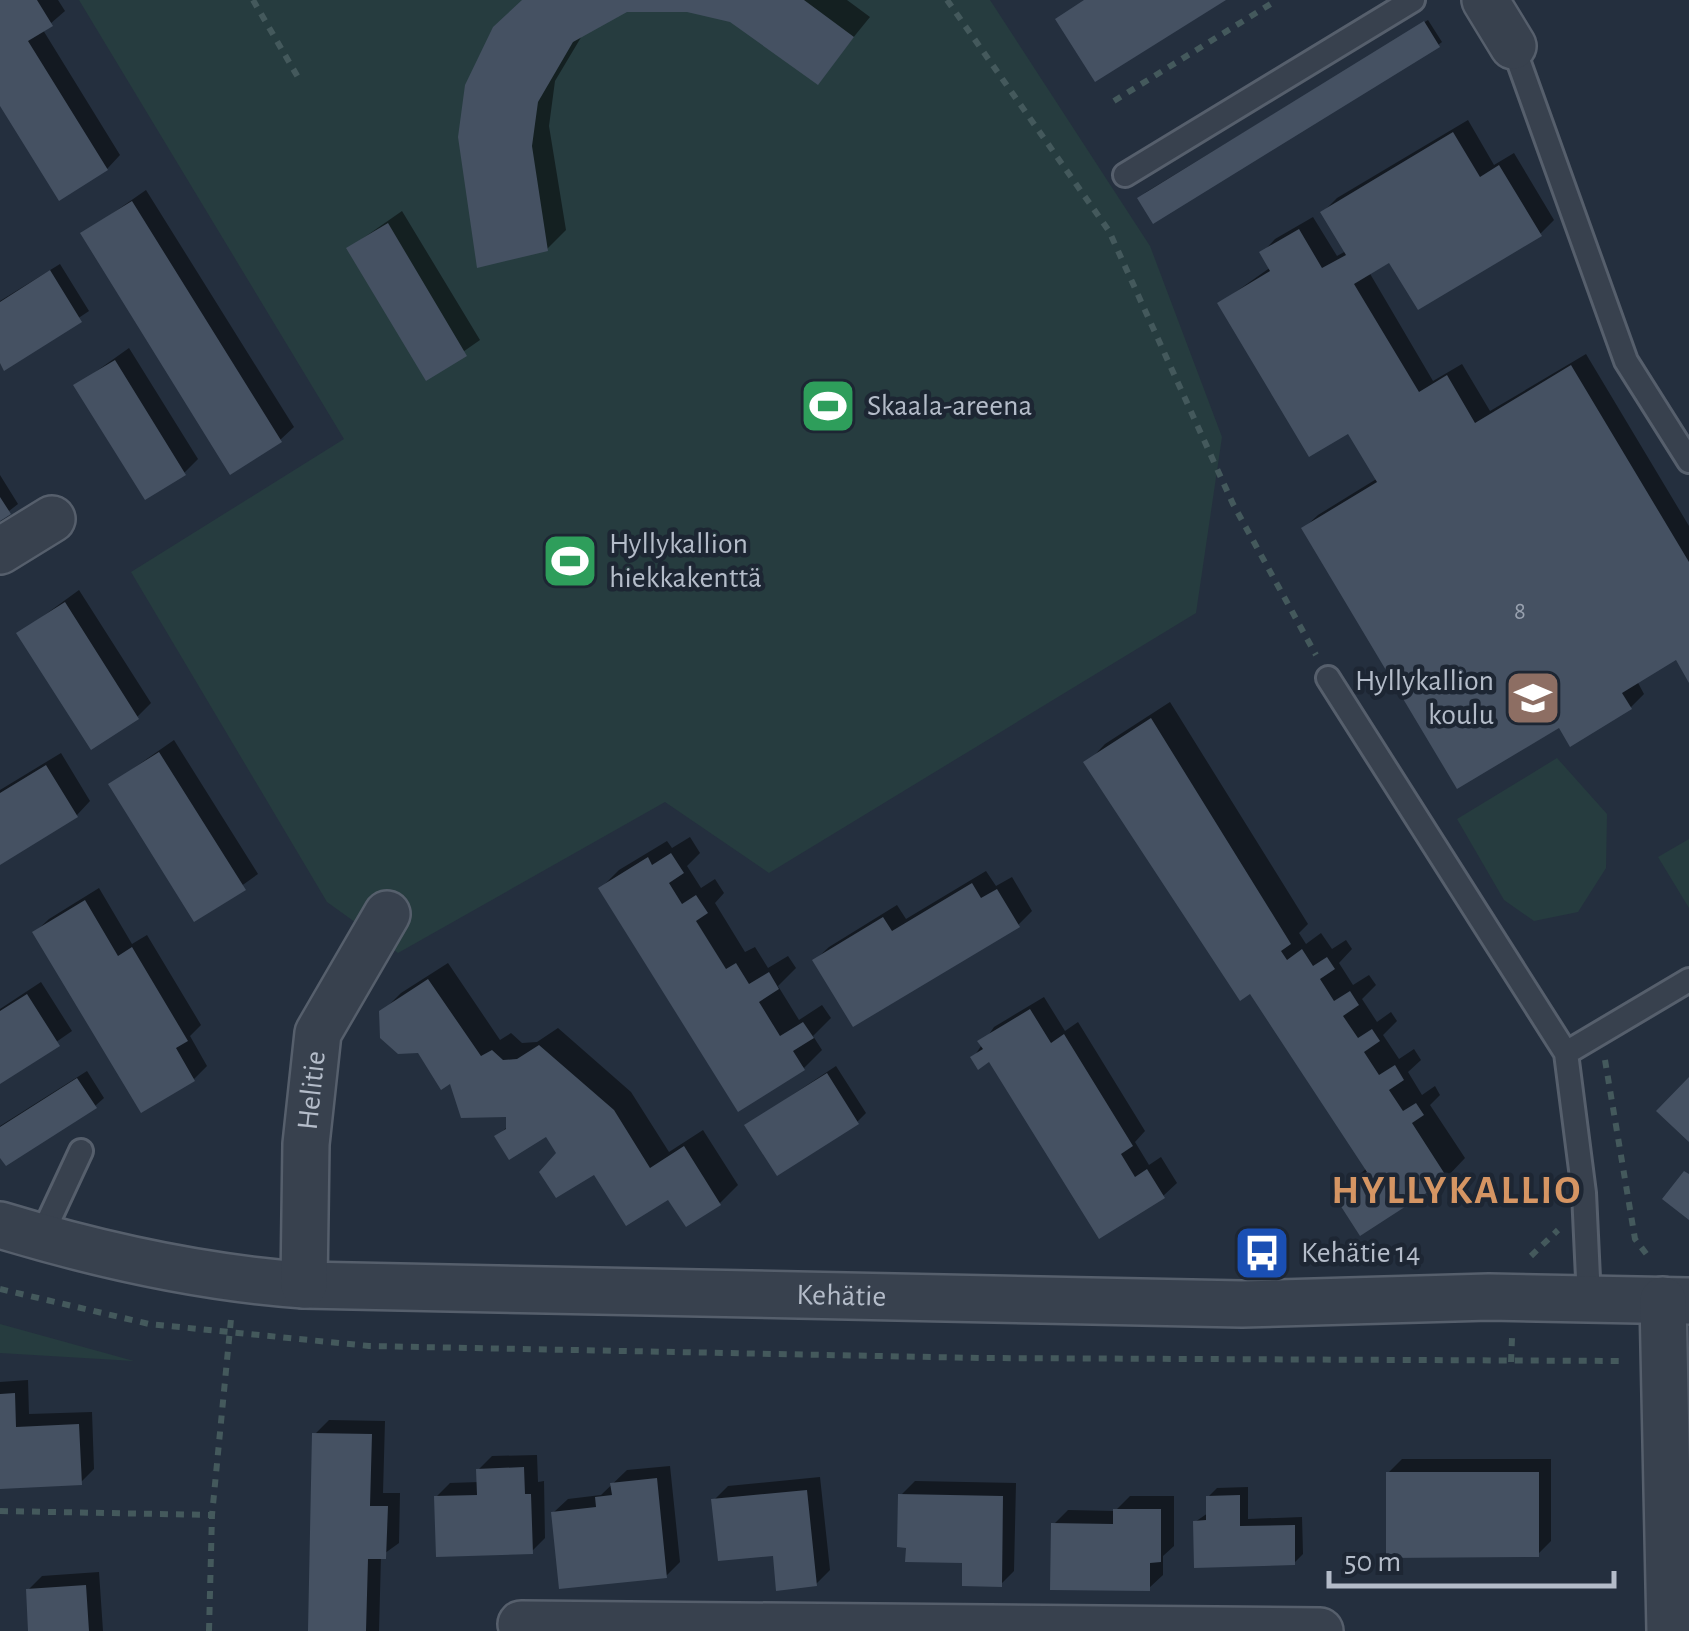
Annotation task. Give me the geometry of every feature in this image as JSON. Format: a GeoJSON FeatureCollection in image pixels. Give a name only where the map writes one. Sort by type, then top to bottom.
{"type":"FeatureCollection","features":[{"type":"Feature","properties":{"kind":"street"},"geometry":{"type":"LineString","coordinates":[[1485,0],[1513,46]]}},
{"type":"Feature","properties":{"kind":"street"},"geometry":{"type":"LineString","coordinates":[[0,551],[52,519]]}},
{"type":"Feature","properties":{"kind":"street","name":"Helitie"},"geometry":{"type":"LineString","coordinates":[[304,1285],[306,1144],[318,1033],[387,914]]}},
{"type":"Feature","properties":{"kind":"street","name":"Kehätie"},"geometry":{"type":"LineString","coordinates":[[21,1231],[103,1256],[304,1285],[1242,1304],[1589,1298],[1672,1289]]}},
{"type":"Feature","properties":{"kind":"street"},"geometry":{"type":"LineString","coordinates":[[1670,1631],[1672,1289]]}},
{"type":"Feature","properties":{"kind":"street"},"geometry":{"type":"LineString","coordinates":[[521,1624],[1320,1631]]}},
{"type":"Feature","properties":{"kind":"lane"},"geometry":{"type":"LineString","coordinates":[[1125,175],[1413,0]]}},
{"type":"Feature","properties":{"kind":"lane"},"geometry":{"type":"LineString","coordinates":[[1513,46],[1626,362],[1689,461]]}},
{"type":"Feature","properties":{"kind":"lane"},"geometry":{"type":"LineString","coordinates":[[1328,678],[1566,1053],[1584,1193],[1589,1298]]}},
{"type":"Feature","properties":{"kind":"lane"},"geometry":{"type":"LineString","coordinates":[[1566,1053],[1689,980]]}},
{"type":"Feature","properties":{"kind":"lane"},"geometry":{"type":"LineString","coordinates":[[21,1231],[81,1151]]}},
{"type":"Feature","properties":{"kind":"path"},"geometry":{"type":"LineString","coordinates":[[253,0],[299,80]]}},
{"type":"Feature","properties":{"kind":"path"},"geometry":{"type":"LineString","coordinates":[[947,0],[1109,231],[1233,504],[1328,678]]}},
{"type":"Feature","properties":{"kind":"path"},"geometry":{"type":"LineString","coordinates":[[1114,102],[1277,0]]}},
{"type":"Feature","properties":{"kind":"path"},"geometry":{"type":"LineString","coordinates":[[1602,1034],[1634,1239],[1672,1289]]}},
{"type":"Feature","properties":{"kind":"path"},"geometry":{"type":"LineString","coordinates":[[1527,1259],[1563,1224]]}},
{"type":"Feature","properties":{"kind":"path"},"geometry":{"type":"LineString","coordinates":[[209,1631],[212,1515],[236,1278]]}},
{"type":"Feature","properties":{"kind":"path"},"geometry":{"type":"LineString","coordinates":[[0,1289],[149,1324],[369,1346],[981,1358],[1607,1364],[1631,1360]]}},
{"type":"Feature","properties":{"kind":"path"},"geometry":{"type":"LineString","coordinates":[[0,1511],[212,1515]]}},
{"type":"Feature","properties":{"kind":"green space"},"geometry":{"type":"Polygon","coordinates":[[[79,0],[990,0],[1150,246],[1222,437],[1196,613],[769,873],[665,802],[398,953],[327,902],[131,572],[344,439],[79,0]]]}},
{"type":"Feature","properties":{"kind":"green space"},"geometry":{"type":"Polygon","coordinates":[[[1557,758],[1607,814],[1606,868],[1578,912],[1534,921],[1504,900],[1457,819],[1557,758]]]}},
{"type":"Feature","properties":{"kind":"green space"},"geometry":{"type":"Polygon","coordinates":[[[1689,839],[1689,908],[1658,857],[1689,839]]]}},
{"type":"Feature","properties":{"kind":"green space"},"geometry":{"type":"Polygon","coordinates":[[[0,1324],[134,1361],[0,1353],[0,1324]]]}},
{"type":"Feature","properties":{"kind":"building"},"geometry":{"type":"Polygon","coordinates":[[[0,0],[37,0],[53,26],[28,41],[108,170],[59,201],[0,106],[0,0]]]}},
{"type":"Feature","properties":{"kind":"building"},"geometry":{"type":"Polygon","coordinates":[[[522,0],[804,0],[854,37],[818,85],[730,22],[687,12],[627,12],[573,42],[538,102],[532,146],[548,251],[477,268],[458,137],[465,85],[493,27],[522,0]]]}},
{"type":"Feature","properties":{"kind":"building"},"geometry":{"type":"Polygon","coordinates":[[[1084,0],[1226,0],[1095,82],[1055,19],[1084,0]]]}},
{"type":"Feature","properties":{"kind":"building"},"geometry":{"type":"Polygon","coordinates":[[[1424,21],[1440,47],[1153,224],[1137,198],[1424,21]]]}},
{"type":"Feature","properties":{"kind":"building"},"geometry":{"type":"Polygon","coordinates":[[[1453,132],[1480,177],[1499,165],[1542,236],[1418,310],[1389,263],[1354,284],[1419,392],[1447,375],[1475,423],[1571,365],[1689,562],[1689,683],[1676,660],[1622,693],[1632,709],[1570,747],[1559,728],[1457,789],[1301,528],[1377,482],[1348,434],[1309,457],[1217,303],[1270,271],[1259,252],[1299,229],[1322,268],[1346,255],[1320,212],[1453,132]]]}},
{"type":"Feature","properties":{"kind":"building"},"geometry":{"type":"Polygon","coordinates":[[[132,201],[282,442],[230,475],[80,233],[132,201]]]}},
{"type":"Feature","properties":{"kind":"building"},"geometry":{"type":"Polygon","coordinates":[[[388,223],[467,356],[426,381],[346,248],[388,223]]]}},
{"type":"Feature","properties":{"kind":"building"},"geometry":{"type":"Polygon","coordinates":[[[50,270],[82,322],[4,371],[0,363],[0,302],[50,270]]]}},
{"type":"Feature","properties":{"kind":"building"},"geometry":{"type":"Polygon","coordinates":[[[115,360],[186,475],[145,500],[73,385],[115,360]]]}},
{"type":"Feature","properties":{"kind":"building"},"geometry":{"type":"Polygon","coordinates":[[[0,497],[11,514],[0,521],[0,497]]]}},
{"type":"Feature","properties":{"kind":"building"},"geometry":{"type":"Polygon","coordinates":[[[65,602],[139,719],[91,750],[16,633],[65,602]]]}},
{"type":"Feature","properties":{"kind":"building"},"geometry":{"type":"Polygon","coordinates":[[[1151,718],[1291,944],[1281,951],[1287,960],[1302,949],[1313,966],[1327,957],[1335,969],[1320,979],[1334,1001],[1350,991],[1359,1005],[1343,1016],[1358,1038],[1372,1029],[1380,1041],[1364,1052],[1379,1075],[1395,1065],[1404,1080],[1389,1090],[1403,1111],[1416,1103],[1424,1115],[1412,1123],[1448,1179],[1360,1236],[1333,1194],[1367,1172],[1250,994],[1240,1001],[1083,762],[1151,718]]]}},
{"type":"Feature","properties":{"kind":"building"},"geometry":{"type":"Polygon","coordinates":[[[159,752],[246,890],[194,922],[108,784],[159,752]]]}},
{"type":"Feature","properties":{"kind":"building"},"geometry":{"type":"Polygon","coordinates":[[[46,765],[78,817],[0,865],[0,793],[46,765]]]}},
{"type":"Feature","properties":{"kind":"building"},"geometry":{"type":"Polygon","coordinates":[[[671,853],[684,873],[669,883],[682,904],[696,895],[708,913],[696,921],[726,969],[736,963],[749,984],[769,972],[779,989],[759,1002],[780,1036],[803,1022],[814,1038],[793,1051],[805,1070],[738,1112],[598,888],[648,857],[652,865],[671,853]]]}},
{"type":"Feature","properties":{"kind":"building"},"geometry":{"type":"Polygon","coordinates":[[[972,883],[981,898],[997,889],[1020,927],[853,1027],[812,960],[883,917],[892,931],[972,883]]]}},
{"type":"Feature","properties":{"kind":"building"},"geometry":{"type":"Polygon","coordinates":[[[85,900],[118,956],[132,947],[188,1041],[176,1048],[195,1081],[141,1113],[32,932],[85,900]]]}},
{"type":"Feature","properties":{"kind":"building"},"geometry":{"type":"Polygon","coordinates":[[[428,979],[481,1056],[492,1050],[503,1060],[517,1059],[539,1045],[614,1110],[650,1168],[684,1146],[721,1205],[686,1227],[668,1200],[626,1226],[594,1175],[556,1198],[539,1172],[556,1153],[546,1137],[509,1160],[494,1136],[506,1129],[506,1117],[461,1118],[450,1084],[441,1090],[418,1053],[398,1054],[380,1038],[379,1011],[428,979]]]}},
{"type":"Feature","properties":{"kind":"building"},"geometry":{"type":"Polygon","coordinates":[[[27,994],[60,1046],[0,1084],[0,1011],[27,994]]]}},
{"type":"Feature","properties":{"kind":"building"},"geometry":{"type":"Polygon","coordinates":[[[1030,1009],[1051,1043],[1064,1034],[1133,1146],[1121,1154],[1135,1177],[1147,1169],[1165,1198],[1099,1239],[989,1062],[978,1070],[970,1057],[983,1049],[977,1041],[1030,1009]]]}},
{"type":"Feature","properties":{"kind":"building"},"geometry":{"type":"Polygon","coordinates":[[[827,1073],[859,1124],[777,1176],[744,1125],[827,1073]]]}},
{"type":"Feature","properties":{"kind":"building"},"geometry":{"type":"Polygon","coordinates":[[[1689,1077],[1689,1142],[1656,1111],[1689,1077]]]}},
{"type":"Feature","properties":{"kind":"building"},"geometry":{"type":"Polygon","coordinates":[[[77,1078],[97,1108],[6,1166],[0,1158],[0,1127],[77,1078]]]}},
{"type":"Feature","properties":{"kind":"building"},"geometry":{"type":"Polygon","coordinates":[[[1684,1171],[1689,1174],[1689,1220],[1662,1199],[1684,1171]]]}},
{"type":"Feature","properties":{"kind":"building"},"geometry":{"type":"Polygon","coordinates":[[[15,1393],[16,1427],[79,1424],[82,1485],[0,1489],[0,1394],[15,1393]]]}},
{"type":"Feature","properties":{"kind":"building"},"geometry":{"type":"Polygon","coordinates":[[[312,1433],[372,1434],[370,1506],[388,1506],[386,1559],[368,1559],[366,1631],[308,1631],[312,1433]]]}},
{"type":"Feature","properties":{"kind":"building"},"geometry":{"type":"Polygon","coordinates":[[[524,1467],[525,1494],[531,1494],[533,1554],[436,1557],[434,1496],[477,1495],[476,1469],[524,1467]]]}},
{"type":"Feature","properties":{"kind":"building"},"geometry":{"type":"Polygon","coordinates":[[[1386,1472],[1539,1472],[1539,1557],[1386,1558],[1386,1472]]]}},
{"type":"Feature","properties":{"kind":"building"},"geometry":{"type":"Polygon","coordinates":[[[657,1478],[667,1578],[559,1589],[551,1512],[596,1507],[595,1497],[612,1495],[610,1483],[657,1478]]]}},
{"type":"Feature","properties":{"kind":"building"},"geometry":{"type":"Polygon","coordinates":[[[807,1490],[817,1586],[776,1591],[773,1556],[718,1561],[711,1499],[807,1490]]]}},
{"type":"Feature","properties":{"kind":"building"},"geometry":{"type":"Polygon","coordinates":[[[898,1494],[1003,1496],[1002,1587],[962,1586],[962,1563],[905,1562],[906,1548],[897,1547],[898,1494]]]}},
{"type":"Feature","properties":{"kind":"building"},"geometry":{"type":"Polygon","coordinates":[[[1240,1495],[1240,1526],[1295,1525],[1295,1565],[1194,1568],[1193,1521],[1206,1520],[1206,1496],[1240,1495]]]}},
{"type":"Feature","properties":{"kind":"building"},"geometry":{"type":"Polygon","coordinates":[[[1113,1509],[1161,1509],[1161,1562],[1150,1563],[1150,1591],[1050,1590],[1051,1523],[1113,1524],[1113,1509]]]}},
{"type":"Feature","properties":{"kind":"building"},"geometry":{"type":"Polygon","coordinates":[[[86,1585],[89,1631],[28,1631],[26,1589],[86,1585]]]}},
{"type":"Feature","properties":{"kind":"place","name":"Skaala-areena"},"geometry":{"type":"Point","coordinates":[828,406]}},
{"type":"Feature","properties":{"kind":"place","name":"Hyllykallion hiekkakenttä"},"geometry":{"type":"Point","coordinates":[570,561]}},
{"type":"Feature","properties":{"kind":"place","name":"Hyllykallion koulu"},"geometry":{"type":"Point","coordinates":[1533,698]}},
{"type":"Feature","properties":{"kind":"place","name":"Kehätie 14"},"geometry":{"type":"Point","coordinates":[1262,1253]}},
{"type":"Feature","properties":{"kind":"district","name":"HYLLYKALLIO"},"geometry":{"type":"Point","coordinates":[1457,1191]}}]}
